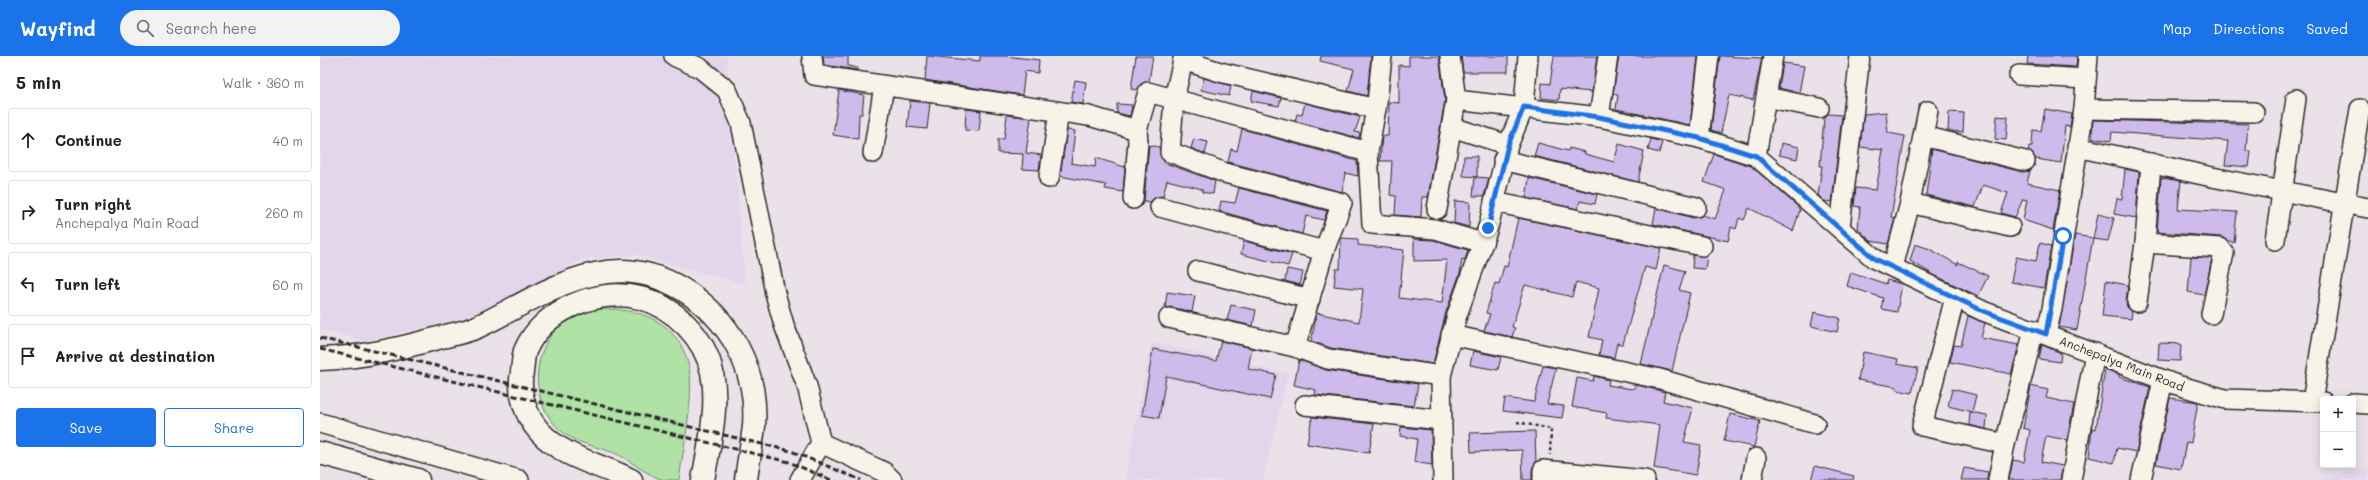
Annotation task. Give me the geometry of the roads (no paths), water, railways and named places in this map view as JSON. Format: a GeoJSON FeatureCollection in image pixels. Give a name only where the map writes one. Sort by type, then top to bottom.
{"type":"FeatureCollection","features":[{"type":"Feature","properties":{"kind":"highway"},"geometry":{"type":"LineString","coordinates":[[320,359],[340,358],[419,344],[474,328],[566,282],[596,274],[622,270],[645,273],[670,282],[697,298],[717,316],[734,337],[746,363],[753,402],[754,425],[746,480]]}},
{"type":"Feature","properties":{"kind":"highway"},"geometry":{"type":"LineString","coordinates":[[631,480],[613,470],[569,454],[554,446],[538,430],[528,412],[521,393],[525,351],[537,331],[556,313],[577,304],[619,295],[640,298],[661,306],[680,320],[694,334],[704,349],[712,371],[715,410],[702,480]]}},
{"type":"Feature","properties":{"kind":"highway"},"geometry":{"type":"LineString","coordinates":[[320,452],[418,480]]}},
{"type":"Feature","properties":{"kind":"street"},"geometry":{"type":"LineString","coordinates":[[674,56],[700,68],[727,90],[741,123],[775,294],[784,325],[807,386],[821,443],[800,480]]}},
{"type":"Feature","properties":{"kind":"street"},"geometry":{"type":"LineString","coordinates":[[812,56],[814,75],[1089,116],[1137,130]]}},
{"type":"Feature","properties":{"kind":"street"},"geometry":{"type":"LineString","coordinates":[[1382,56],[1376,108],[1368,152],[1372,224],[1435,229],[1483,243]]}},
{"type":"Feature","properties":{"kind":"street"},"geometry":{"type":"LineString","coordinates":[[1438,210],[1456,100],[1450,56]]}},
{"type":"Feature","properties":{"kind":"street"},"geometry":{"type":"LineString","coordinates":[[1443,480],[1441,376],[1451,335],[1483,243],[1506,152],[1524,107],[1528,56]]}},
{"type":"Feature","properties":{"kind":"street"},"geometry":{"type":"LineString","coordinates":[[1599,117],[1608,56]]}},
{"type":"Feature","properties":{"kind":"street"},"geometry":{"type":"LineString","coordinates":[[1699,138],[1709,56]]}},
{"type":"Feature","properties":{"kind":"street"},"geometry":{"type":"LineString","coordinates":[[1756,156],[1773,56]]}},
{"type":"Feature","properties":{"kind":"street"},"geometry":{"type":"LineString","coordinates":[[1840,227],[1860,56]]}},
{"type":"Feature","properties":{"kind":"street"},"geometry":{"type":"LineString","coordinates":[[1998,480],[2005,444],[2040,332],[2052,309],[2084,108],[2088,56]]}},
{"type":"Feature","properties":{"kind":"street"},"geometry":{"type":"LineString","coordinates":[[1295,347],[1324,251],[1342,203],[1225,173],[1170,152],[1174,99],[1183,58],[1220,72],[1376,108]]}},
{"type":"Feature","properties":{"kind":"street"},"geometry":{"type":"LineString","coordinates":[[2020,75],[2086,79]]}},
{"type":"Feature","properties":{"kind":"street"},"geometry":{"type":"LineString","coordinates":[[873,153],[884,86]]}},
{"type":"Feature","properties":{"kind":"street"},"geometry":{"type":"LineString","coordinates":[[1133,199],[1138,142],[1137,130],[1148,92],[1368,152]]}},
{"type":"Feature","properties":{"kind":"street"},"geometry":{"type":"LineString","coordinates":[[1766,97],[1819,108]]}},
{"type":"Feature","properties":{"kind":"street"},"geometry":{"type":"LineString","coordinates":[[2275,240],[2296,99]]}},
{"type":"Feature","properties":{"kind":"street","name":"Anchepalya Main Road"},"geometry":{"type":"LineString","coordinates":[[1456,100],[1599,117],[1699,138],[1756,156],[1840,227],[1875,259],[1983,311],[2163,380],[2226,399],[2317,402]]}},
{"type":"Feature","properties":{"kind":"street"},"geometry":{"type":"LineString","coordinates":[[2084,108],[2254,112]]}},
{"type":"Feature","properties":{"kind":"street"},"geometry":{"type":"LineString","coordinates":[[2317,402],[2344,203],[2360,109]]}},
{"type":"Feature","properties":{"kind":"street"},"geometry":{"type":"LineString","coordinates":[[1893,267],[1910,202],[1928,110]]}},
{"type":"Feature","properties":{"kind":"street"},"geometry":{"type":"LineString","coordinates":[[1049,178],[1059,112]]}},
{"type":"Feature","properties":{"kind":"street"},"geometry":{"type":"LineString","coordinates":[[1452,128],[1506,152],[1696,207]]}},
{"type":"Feature","properties":{"kind":"street"},"geometry":{"type":"LineString","coordinates":[[1923,136],[2025,161]]}},
{"type":"Feature","properties":{"kind":"street"},"geometry":{"type":"LineString","coordinates":[[2077,147],[2368,208]]}},
{"type":"Feature","properties":{"kind":"street"},"geometry":{"type":"LineString","coordinates":[[2137,302],[2145,243],[2151,163]]}},
{"type":"Feature","properties":{"kind":"street"},"geometry":{"type":"LineString","coordinates":[[1494,202],[1702,246]]}},
{"type":"Feature","properties":{"kind":"street"},"geometry":{"type":"LineString","coordinates":[[1910,202],[2010,227]]}},
{"type":"Feature","properties":{"kind":"street"},"geometry":{"type":"LineString","coordinates":[[1160,207],[1324,251]]}},
{"type":"Feature","properties":{"kind":"street"},"geometry":{"type":"LineString","coordinates":[[2145,243],[2220,248],[2222,250],[2224,253],[2211,314]]}},
{"type":"Feature","properties":{"kind":"street"},"geometry":{"type":"LineString","coordinates":[[1198,271],[1310,299]]}},
{"type":"Feature","properties":{"kind":"street"},"geometry":{"type":"LineString","coordinates":[[1955,297],[1922,426],[2005,444]]}},
{"type":"Feature","properties":{"kind":"street"},"geometry":{"type":"LineString","coordinates":[[1169,318],[1295,347],[1328,358],[1441,376]]}},
{"type":"Feature","properties":{"kind":"street"},"geometry":{"type":"LineString","coordinates":[[1451,335],[1660,379],[1816,424]]}},
{"type":"Feature","properties":{"kind":"street"},"geometry":{"type":"LineString","coordinates":[[2071,480],[2095,353]]}},
{"type":"Feature","properties":{"kind":"street"},"geometry":{"type":"LineString","coordinates":[[2141,480],[2163,380]]}},
{"type":"Feature","properties":{"kind":"street"},"geometry":{"type":"LineString","coordinates":[[2356,403],[2368,404]]}},
{"type":"Feature","properties":{"kind":"street"},"geometry":{"type":"LineString","coordinates":[[1305,405],[1441,420]]}},
{"type":"Feature","properties":{"kind":"street"},"geometry":{"type":"LineString","coordinates":[[320,423],[519,480]]}},
{"type":"Feature","properties":{"kind":"street"},"geometry":{"type":"LineString","coordinates":[[821,443],[884,472],[892,480]]}},
{"type":"Feature","properties":{"kind":"street"},"geometry":{"type":"LineString","coordinates":[[1752,480],[1756,458]]}},
{"type":"Feature","properties":{"kind":"street"},"geometry":{"type":"LineString","coordinates":[[1546,475],[1645,480]]}},
{"type":"Feature","properties":{"kind":"railway"},"geometry":{"type":"LineString","coordinates":[[320,338],[791,451],[861,480]]}},
{"type":"Feature","properties":{"kind":"railway"},"geometry":{"type":"LineString","coordinates":[[320,349],[789,462],[831,480]]}}]}
